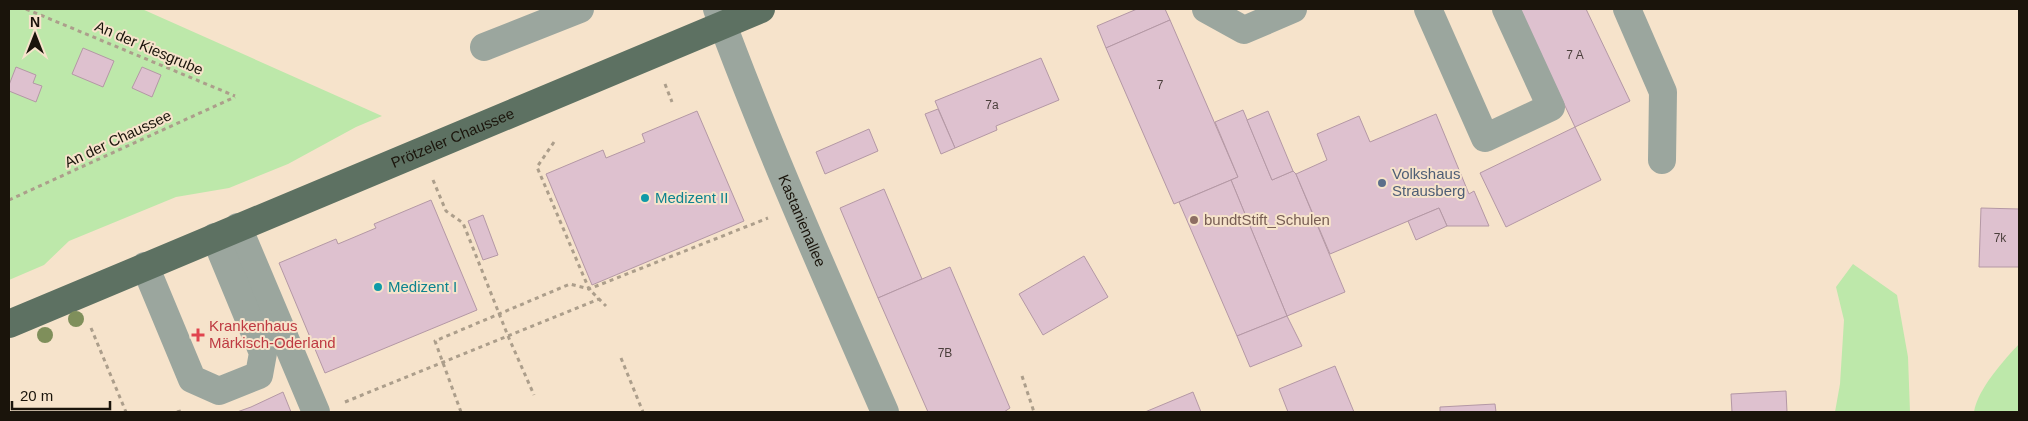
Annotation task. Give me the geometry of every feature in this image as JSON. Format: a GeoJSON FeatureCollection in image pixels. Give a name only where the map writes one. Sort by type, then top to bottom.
{"type":"FeatureCollection","features":[{"type":"Feature","properties":{"kind":"main road","name":"Prötzeler Chaussee"},"geometry":{"type":"LineString","coordinates":[[9,324],[226,232],[720,17],[761,9]]}},
{"type":"Feature","properties":{"kind":"street"},"geometry":{"type":"LineString","coordinates":[[484,47],[580,9]]}},
{"type":"Feature","properties":{"kind":"street"},"geometry":{"type":"LineString","coordinates":[[1206,9],[1244,30],[1293,9]]}},
{"type":"Feature","properties":{"kind":"street"},"geometry":{"type":"LineString","coordinates":[[1428,9],[1485,138],[1551,107],[1506,9]]}},
{"type":"Feature","properties":{"kind":"street"},"geometry":{"type":"LineString","coordinates":[[1627,9],[1663,92],[1662,160]]}},
{"type":"Feature","properties":{"kind":"street","name":"Kastanienallee"},"geometry":{"type":"LineString","coordinates":[[720,17],[734,59],[885,412]]}},
{"type":"Feature","properties":{"kind":"street"},"geometry":{"type":"LineString","coordinates":[[145,266],[192,379],[219,391],[260,375],[263,353],[226,232]]}},
{"type":"Feature","properties":{"kind":"street"},"geometry":{"type":"LineString","coordinates":[[226,232],[327,409]]}},
{"type":"Feature","properties":{"kind":"path","name":"An der Kiesgrube"},"geometry":{"type":"LineString","coordinates":[[26,9],[235,97]]}},
{"type":"Feature","properties":{"kind":"path"},"geometry":{"type":"LineString","coordinates":[[665,84],[672,102]]}},
{"type":"Feature","properties":{"kind":"path","name":"An der Chaussee"},"geometry":{"type":"LineString","coordinates":[[9,200],[235,97]]}},
{"type":"Feature","properties":{"kind":"path"},"geometry":{"type":"LineString","coordinates":[[554,142],[537,167],[590,289],[606,306]]}},
{"type":"Feature","properties":{"kind":"path"},"geometry":{"type":"LineString","coordinates":[[433,179],[446,210],[463,223],[508,336],[534,395]]}},
{"type":"Feature","properties":{"kind":"path"},"geometry":{"type":"LineString","coordinates":[[461,412],[435,341],[570,284],[590,289],[796,207]]}},
{"type":"Feature","properties":{"kind":"path"},"geometry":{"type":"LineString","coordinates":[[327,409],[599,299]]}},
{"type":"Feature","properties":{"kind":"path"},"geometry":{"type":"LineString","coordinates":[[91,328],[126,412]]}},
{"type":"Feature","properties":{"kind":"path"},"geometry":{"type":"LineString","coordinates":[[621,358],[643,412]]}},
{"type":"Feature","properties":{"kind":"path"},"geometry":{"type":"LineString","coordinates":[[1022,376],[1034,412]]}},
{"type":"Feature","properties":{"kind":"path"},"geometry":{"type":"LineString","coordinates":[[178,412],[185,409]]}},
{"type":"Feature","properties":{"kind":"green space"},"geometry":{"type":"Polygon","coordinates":[[[9,9],[142,9],[382,116],[356,127],[288,164],[229,188],[176,197],[69,241],[44,265],[9,280],[9,9]]]}},
{"type":"Feature","properties":{"kind":"green space"},"geometry":{"type":"Polygon","coordinates":[[[1853,264],[1897,295],[1908,357],[1910,412],[1835,412],[1840,384],[1844,320],[1836,287],[1853,264]]]}},
{"type":"Feature","properties":{"kind":"green space"},"geometry":{"type":"Polygon","coordinates":[[[2019,344],[2019,412],[1974,412],[1980,394],[1999,367],[2019,344]]]}},
{"type":"Feature","properties":{"kind":"building"},"geometry":{"type":"Polygon","coordinates":[[[1137,9],[1165,9],[1170,20],[1106,48],[1097,26],[1137,9]]]}},
{"type":"Feature","properties":{"kind":"building"},"geometry":{"type":"Polygon","coordinates":[[[1519,9],[1586,9],[1630,101],[1575,127],[1519,9]]]}},
{"type":"Feature","properties":{"kind":"building"},"geometry":{"type":"Polygon","coordinates":[[[1170,20],[1238,177],[1174,204],[1106,48],[1170,20]]]}},
{"type":"Feature","properties":{"kind":"building"},"geometry":{"type":"Polygon","coordinates":[[[83,48],[114,61],[103,87],[72,74],[83,48]]]}},
{"type":"Feature","properties":{"kind":"building"},"geometry":{"type":"Polygon","coordinates":[[[1041,58],[1059,100],[996,126],[997,130],[955,148],[935,101],[1041,58]]]}},
{"type":"Feature","properties":{"kind":"building"},"geometry":{"type":"Polygon","coordinates":[[[16,67],[36,75],[33,83],[42,86],[36,102],[9,91],[9,85],[16,67]]]}},
{"type":"Feature","properties":{"kind":"building"},"geometry":{"type":"Polygon","coordinates":[[[142,67],[161,75],[152,97],[132,88],[142,67]]]}},
{"type":"Feature","properties":{"kind":"building"},"geometry":{"type":"Polygon","coordinates":[[[938,109],[955,148],[941,154],[925,114],[938,109]]]}},
{"type":"Feature","properties":{"kind":"building"},"geometry":{"type":"Polygon","coordinates":[[[1243,110],[1272,180],[1293,171],[1296,174],[1345,292],[1287,316],[1231,180],[1238,177],[1215,122],[1243,110]]]}},
{"type":"Feature","properties":{"kind":"building","name":"Medizent II"},"geometry":{"type":"Polygon","coordinates":[[[697,111],[744,221],[592,285],[546,174],[603,150],[606,158],[645,142],[642,134],[697,111]]]}},
{"type":"Feature","properties":{"kind":"building"},"geometry":{"type":"Polygon","coordinates":[[[1268,111],[1293,171],[1272,180],[1247,120],[1268,111]]]}},
{"type":"Feature","properties":{"kind":"building","name":"Volkshaus Strausberg"},"geometry":{"type":"Polygon","coordinates":[[[1436,114],[1469,194],[1474,191],[1489,226],[1447,226],[1439,208],[1330,254],[1296,174],[1327,160],[1317,134],[1359,116],[1370,142],[1436,114]]]}},
{"type":"Feature","properties":{"kind":"building"},"geometry":{"type":"Polygon","coordinates":[[[1575,127],[1601,180],[1506,227],[1480,173],[1575,127]]]}},
{"type":"Feature","properties":{"kind":"building"},"geometry":{"type":"Polygon","coordinates":[[[869,129],[878,151],[825,174],[816,152],[869,129]]]}},
{"type":"Feature","properties":{"kind":"building"},"geometry":{"type":"Polygon","coordinates":[[[1231,180],[1287,316],[1237,336],[1179,202],[1231,180]]]}},
{"type":"Feature","properties":{"kind":"building"},"geometry":{"type":"Polygon","coordinates":[[[884,189],[922,279],[878,298],[840,208],[884,189]]]}},
{"type":"Feature","properties":{"kind":"building","name":"Medizent I"},"geometry":{"type":"Polygon","coordinates":[[[431,200],[477,310],[325,373],[279,263],[336,239],[338,244],[376,228],[374,224],[431,200]]]}},
{"type":"Feature","properties":{"kind":"building"},"geometry":{"type":"Polygon","coordinates":[[[1439,208],[1447,226],[1416,240],[1408,221],[1439,208]]]}},
{"type":"Feature","properties":{"kind":"building"},"geometry":{"type":"Polygon","coordinates":[[[1981,208],[2019,209],[2019,267],[1979,267],[1981,208]]]}},
{"type":"Feature","properties":{"kind":"building"},"geometry":{"type":"Polygon","coordinates":[[[483,215],[498,255],[483,260],[468,221],[483,215]]]}},
{"type":"Feature","properties":{"kind":"building"},"geometry":{"type":"Polygon","coordinates":[[[1084,256],[1108,297],[1043,335],[1019,294],[1084,256]]]}},
{"type":"Feature","properties":{"kind":"building"},"geometry":{"type":"Polygon","coordinates":[[[950,267],[1010,408],[1004,412],[928,412],[878,298],[950,267]]]}},
{"type":"Feature","properties":{"kind":"building"},"geometry":{"type":"Polygon","coordinates":[[[1287,316],[1302,346],[1250,367],[1237,336],[1287,316]]]}},
{"type":"Feature","properties":{"kind":"building"},"geometry":{"type":"Polygon","coordinates":[[[1335,366],[1354,412],[1288,412],[1279,389],[1335,366]]]}},
{"type":"Feature","properties":{"kind":"building"},"geometry":{"type":"Polygon","coordinates":[[[1786,391],[1787,412],[1732,412],[1731,394],[1786,391]]]}},
{"type":"Feature","properties":{"kind":"building","name":"Krankenhaus Märkisch-Oderland"},"geometry":{"type":"Polygon","coordinates":[[[283,392],[291,412],[237,412],[251,407],[283,392]]]}},
{"type":"Feature","properties":{"kind":"building"},"geometry":{"type":"Polygon","coordinates":[[[1193,392],[1201,412],[1145,412],[1193,392]]]}},
{"type":"Feature","properties":{"kind":"building"},"geometry":{"type":"Polygon","coordinates":[[[1495,404],[1496,412],[1440,412],[1440,407],[1495,404]]]}},
{"type":"Feature","properties":{"kind":"place","name":"Volkshaus Strausberg"},"geometry":{"type":"Point","coordinates":[1382,183]}},
{"type":"Feature","properties":{"kind":"place","name":"Medizent II"},"geometry":{"type":"Point","coordinates":[645,198]}},
{"type":"Feature","properties":{"kind":"place","name":"bundtStift_Schulen"},"geometry":{"type":"Point","coordinates":[1194,220]}},
{"type":"Feature","properties":{"kind":"place","name":"Medizent I"},"geometry":{"type":"Point","coordinates":[378,287]}},
{"type":"Feature","properties":{"kind":"place","name":"Krankenhaus Märkisch-Oderland"},"geometry":{"type":"Point","coordinates":[198,335]}}]}
